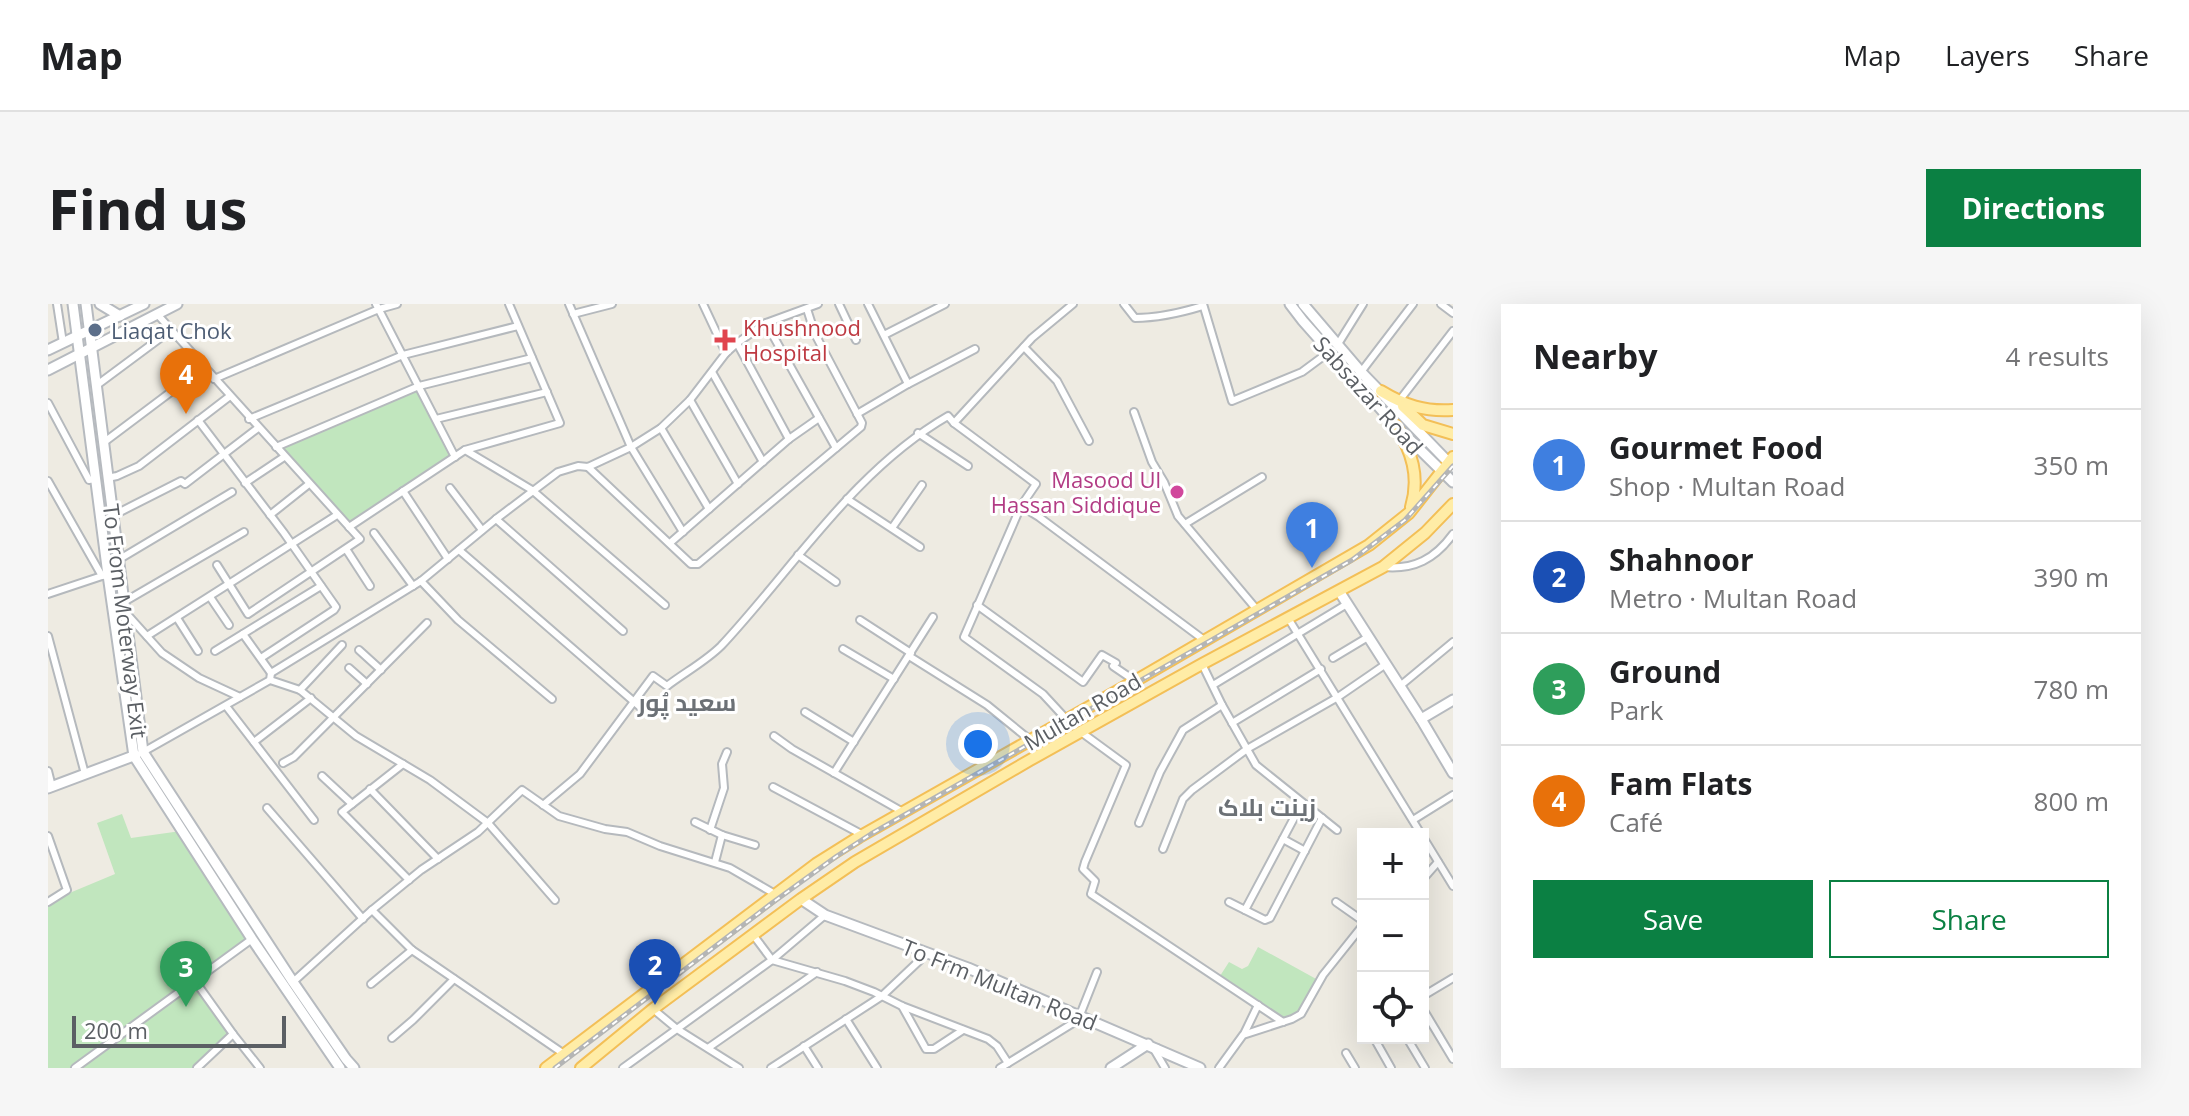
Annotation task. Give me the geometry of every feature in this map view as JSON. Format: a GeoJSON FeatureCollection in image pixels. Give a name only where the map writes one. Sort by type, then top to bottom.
{"type":"FeatureCollection","features":[{"type":"Feature","properties":{"kind":"main road","name":"To From Moterway Exit"},"geometry":{"type":"LineString","coordinates":[[73,304],[105,576],[138,754],[252,939],[340,1068]]}},
{"type":"Feature","properties":{"kind":"main road","name":"To From Moterway Exit"},"geometry":{"type":"LineString","coordinates":[[86,304],[126,613],[138,754],[354,1068]]}},
{"type":"Feature","properties":{"kind":"main road"},"geometry":{"type":"LineString","coordinates":[[100,304],[120,316]]}},
{"type":"Feature","properties":{"kind":"main road"},"geometry":{"type":"LineString","coordinates":[[48,350],[143,304]]}},
{"type":"Feature","properties":{"kind":"main road"},"geometry":{"type":"LineString","coordinates":[[48,370],[177,304]]}},
{"type":"Feature","properties":{"kind":"main road"},"geometry":{"type":"LineString","coordinates":[[1317,304],[1317,318]]}},
{"type":"Feature","properties":{"kind":"main road","name":"Sabsazar Road"},"geometry":{"type":"LineString","coordinates":[[1297,306],[1317,318],[1361,372],[1449,465],[1453,482]]}},
{"type":"Feature","properties":{"kind":"main road","name":"Sabsazar Road"},"geometry":{"type":"LineString","coordinates":[[1297,306],[1329,352],[1395,425],[1449,465]]}},
{"type":"Feature","properties":{"kind":"main road"},"geometry":{"type":"LineString","coordinates":[[1381,391],[1399,402],[1423,425],[1453,434]]}},
{"type":"Feature","properties":{"kind":"main road"},"geometry":{"type":"LineString","coordinates":[[1399,402],[1426,410],[1453,410]]}},
{"type":"Feature","properties":{"kind":"main road"},"geometry":{"type":"LineString","coordinates":[[1395,425],[1406,442],[1415,470],[1414,496],[1409,513]]}},
{"type":"Feature","properties":{"kind":"main road","name":"Multan Road"},"geometry":{"type":"LineString","coordinates":[[546,1068],[816,864],[1369,545],[1409,513],[1449,465]]}},
{"type":"Feature","properties":{"kind":"main road","name":"Multan Road"},"geometry":{"type":"LineString","coordinates":[[581,1068],[653,1009],[855,862],[1202,664],[1383,567],[1425,533],[1453,504]]}},
{"type":"Feature","properties":{"kind":"main road"},"geometry":{"type":"LineString","coordinates":[[1339,591],[1453,773]]}},
{"type":"Feature","properties":{"kind":"main road"},"geometry":{"type":"LineString","coordinates":[[1421,719],[1453,700]]}},
{"type":"Feature","properties":{"kind":"main road"},"geometry":{"type":"LineString","coordinates":[[50,787],[138,754]]}},
{"type":"Feature","properties":{"kind":"main road","name":"To Frm Multan Road"},"geometry":{"type":"LineString","coordinates":[[801,899],[825,915],[968,968],[1200,1068]]}},
{"type":"Feature","properties":{"kind":"main road"},"geometry":{"type":"LineString","coordinates":[[1111,1068],[1152,1046]]}},
{"type":"Feature","properties":{"kind":"street"},"geometry":{"type":"LineString","coordinates":[[57,304],[63,343]]}},
{"type":"Feature","properties":{"kind":"street"},"geometry":{"type":"LineString","coordinates":[[214,379],[378,307],[397,304]]}},
{"type":"Feature","properties":{"kind":"street"},"geometry":{"type":"LineString","coordinates":[[349,527],[465,450],[560,423],[509,304]]}},
{"type":"Feature","properties":{"kind":"street"},"geometry":{"type":"LineString","coordinates":[[569,304],[631,447],[683,532]]}},
{"type":"Feature","properties":{"kind":"street"},"geometry":{"type":"LineString","coordinates":[[573,314],[612,304]]}},
{"type":"Feature","properties":{"kind":"street"},"geometry":{"type":"LineString","coordinates":[[703,304],[726,353]]}},
{"type":"Feature","properties":{"kind":"street"},"geometry":{"type":"LineString","coordinates":[[791,304],[793,313]]}},
{"type":"Feature","properties":{"kind":"street"},"geometry":{"type":"LineString","coordinates":[[138,754],[226,706],[421,581],[558,472],[578,466],[588,467],[631,447],[661,428],[690,400],[737,343],[766,323],[818,304]]}},
{"type":"Feature","properties":{"kind":"street"},"geometry":{"type":"LineString","coordinates":[[839,304],[856,340]]}},
{"type":"Feature","properties":{"kind":"street"},"geometry":{"type":"LineString","coordinates":[[868,304],[908,384]]}},
{"type":"Feature","properties":{"kind":"street"},"geometry":{"type":"LineString","coordinates":[[884,335],[945,304]]}},
{"type":"Feature","properties":{"kind":"street"},"geometry":{"type":"LineString","coordinates":[[954,423],[1024,347],[1073,304]]}},
{"type":"Feature","properties":{"kind":"street"},"geometry":{"type":"LineString","coordinates":[[1124,304],[1135,318],[1177,314],[1203,305],[1232,401],[1302,372],[1329,352]]}},
{"type":"Feature","properties":{"kind":"street"},"geometry":{"type":"LineString","coordinates":[[1338,344],[1363,304]]}},
{"type":"Feature","properties":{"kind":"street"},"geometry":{"type":"LineString","coordinates":[[1361,372],[1413,304]]}},
{"type":"Feature","properties":{"kind":"street"},"geometry":{"type":"LineString","coordinates":[[1441,304],[1453,313]]}},
{"type":"Feature","properties":{"kind":"street"},"geometry":{"type":"LineString","coordinates":[[378,307],[455,457]]}},
{"type":"Feature","properties":{"kind":"street"},"geometry":{"type":"LineString","coordinates":[[588,467],[691,564],[698,564],[861,427],[862,423],[815,334],[807,309]]}},
{"type":"Feature","properties":{"kind":"street"},"geometry":{"type":"LineString","coordinates":[[157,314],[360,539],[248,614],[217,565]]}},
{"type":"Feature","properties":{"kind":"street"},"geometry":{"type":"LineString","coordinates":[[766,323],[836,448]]}},
{"type":"Feature","properties":{"kind":"street"},"geometry":{"type":"LineString","coordinates":[[249,419],[403,355],[518,326]]}},
{"type":"Feature","properties":{"kind":"street"},"geometry":{"type":"LineString","coordinates":[[96,386],[171,330]]}},
{"type":"Feature","properties":{"kind":"street"},"geometry":{"type":"LineString","coordinates":[[1399,402],[1453,331]]}},
{"type":"Feature","properties":{"kind":"street"},"geometry":{"type":"LineString","coordinates":[[737,343],[789,439]]}},
{"type":"Feature","properties":{"kind":"street"},"geometry":{"type":"LineString","coordinates":[[1024,347],[1057,381],[1089,441]]}},
{"type":"Feature","properties":{"kind":"street"},"geometry":{"type":"LineString","coordinates":[[857,414],[975,349]]}},
{"type":"Feature","properties":{"kind":"street"},"geometry":{"type":"LineString","coordinates":[[276,447],[419,386],[532,358]]}},
{"type":"Feature","properties":{"kind":"street"},"geometry":{"type":"LineString","coordinates":[[103,443],[204,367]]}},
{"type":"Feature","properties":{"kind":"street"},"geometry":{"type":"LineString","coordinates":[[712,372],[763,462]]}},
{"type":"Feature","properties":{"kind":"street"},"geometry":{"type":"LineString","coordinates":[[436,419],[547,392]]}},
{"type":"Feature","properties":{"kind":"street"},"geometry":{"type":"LineString","coordinates":[[107,478],[139,466],[230,396]]}},
{"type":"Feature","properties":{"kind":"street"},"geometry":{"type":"LineString","coordinates":[[690,400],[738,484]]}},
{"type":"Feature","properties":{"kind":"street"},"geometry":{"type":"LineString","coordinates":[[48,403],[89,480],[95,479]]}},
{"type":"Feature","properties":{"kind":"street"},"geometry":{"type":"LineString","coordinates":[[1134,412],[1152,462],[1178,516],[1258,611]]}},
{"type":"Feature","properties":{"kind":"street"},"geometry":{"type":"LineString","coordinates":[[543,805],[580,774],[653,676],[667,686],[718,648],[847,499],[918,433],[948,416],[1036,484],[1021,506],[964,637],[1043,694],[1067,720]]}},
{"type":"Feature","properties":{"kind":"street"},"geometry":{"type":"LineString","coordinates":[[670,543],[789,439],[819,418]]}},
{"type":"Feature","properties":{"kind":"street"},"geometry":{"type":"LineString","coordinates":[[198,420],[292,543],[334,604],[334,610],[261,658]]}},
{"type":"Feature","properties":{"kind":"street"},"geometry":{"type":"LineString","coordinates":[[112,516],[181,481],[185,484],[258,428]]}},
{"type":"Feature","properties":{"kind":"street"},"geometry":{"type":"LineString","coordinates":[[661,428],[709,509]]}},
{"type":"Feature","properties":{"kind":"street"},"geometry":{"type":"LineString","coordinates":[[918,433],[968,466]]}},
{"type":"Feature","properties":{"kind":"street"},"geometry":{"type":"LineString","coordinates":[[465,450],[532,490],[665,605]]}},
{"type":"Feature","properties":{"kind":"street"},"geometry":{"type":"LineString","coordinates":[[245,483],[284,457]]}},
{"type":"Feature","properties":{"kind":"street"},"geometry":{"type":"LineString","coordinates":[[1185,524],[1262,477]]}},
{"type":"Feature","properties":{"kind":"street"},"geometry":{"type":"LineString","coordinates":[[48,481],[105,576],[48,594]]}},
{"type":"Feature","properties":{"kind":"street"},"geometry":{"type":"LineString","coordinates":[[270,515],[309,484]]}},
{"type":"Feature","properties":{"kind":"street"},"geometry":{"type":"LineString","coordinates":[[892,528],[922,485]]}},
{"type":"Feature","properties":{"kind":"street"},"geometry":{"type":"LineString","coordinates":[[450,488],[482,530]]}},
{"type":"Feature","properties":{"kind":"street"},"geometry":{"type":"LineString","coordinates":[[403,491],[448,559]]}},
{"type":"Feature","properties":{"kind":"street"},"geometry":{"type":"LineString","coordinates":[[118,560],[232,492]]}},
{"type":"Feature","properties":{"kind":"street"},"geometry":{"type":"LineString","coordinates":[[847,499],[920,547]]}},
{"type":"Feature","properties":{"kind":"street"},"geometry":{"type":"LineString","coordinates":[[1021,506],[1204,640]]}},
{"type":"Feature","properties":{"kind":"street"},"geometry":{"type":"LineString","coordinates":[[147,636],[337,515]]}},
{"type":"Feature","properties":{"kind":"street"},"geometry":{"type":"LineString","coordinates":[[496,519],[623,631]]}},
{"type":"Feature","properties":{"kind":"street"},"geometry":{"type":"LineString","coordinates":[[124,602],[244,532]]}},
{"type":"Feature","properties":{"kind":"street"},"geometry":{"type":"LineString","coordinates":[[374,533],[413,586]]}},
{"type":"Feature","properties":{"kind":"street"},"geometry":{"type":"LineString","coordinates":[[1383,567],[1409,568],[1424,560],[1453,534]]}},
{"type":"Feature","properties":{"kind":"street"},"geometry":{"type":"LineString","coordinates":[[346,549],[370,586]]}},
{"type":"Feature","properties":{"kind":"street"},"geometry":{"type":"LineString","coordinates":[[459,550],[647,713]]}},
{"type":"Feature","properties":{"kind":"street"},"geometry":{"type":"LineString","coordinates":[[798,555],[836,582]]}},
{"type":"Feature","properties":{"kind":"street"},"geometry":{"type":"LineString","coordinates":[[421,581],[458,620],[552,699]]}},
{"type":"Feature","properties":{"kind":"street"},"geometry":{"type":"LineString","coordinates":[[215,651],[321,586]]}},
{"type":"Feature","properties":{"kind":"street"},"geometry":{"type":"LineString","coordinates":[[210,597],[229,625]]}},
{"type":"Feature","properties":{"kind":"street"},"geometry":{"type":"LineString","coordinates":[[1213,685],[1347,604]]}},
{"type":"Feature","properties":{"kind":"street"},"geometry":{"type":"LineString","coordinates":[[977,605],[1083,682],[1102,655],[1135,681]]}},
{"type":"Feature","properties":{"kind":"street"},"geometry":{"type":"LineString","coordinates":[[126,613],[162,653],[199,678],[240,697]]}},
{"type":"Feature","properties":{"kind":"street"},"geometry":{"type":"LineString","coordinates":[[834,773],[933,617]]}},
{"type":"Feature","properties":{"kind":"street"},"geometry":{"type":"LineString","coordinates":[[177,618],[198,651]]}},
{"type":"Feature","properties":{"kind":"street"},"geometry":{"type":"LineString","coordinates":[[1288,618],[1418,828]]}},
{"type":"Feature","properties":{"kind":"street"},"geometry":{"type":"LineString","coordinates":[[860,620],[987,705],[1030,740]]}},
{"type":"Feature","properties":{"kind":"street"},"geometry":{"type":"LineString","coordinates":[[283,763],[294,757],[427,623]]}},
{"type":"Feature","properties":{"kind":"street"},"geometry":{"type":"LineString","coordinates":[[243,634],[270,676],[300,690],[356,736],[430,780],[488,823],[555,900]]}},
{"type":"Feature","properties":{"kind":"street"},"geometry":{"type":"LineString","coordinates":[[48,636],[85,774]]}},
{"type":"Feature","properties":{"kind":"street"},"geometry":{"type":"LineString","coordinates":[[1333,658],[1368,637]]}},
{"type":"Feature","properties":{"kind":"street"},"geometry":{"type":"LineString","coordinates":[[1400,686],[1453,642]]}},
{"type":"Feature","properties":{"kind":"street"},"geometry":{"type":"LineString","coordinates":[[300,690],[342,645]]}},
{"type":"Feature","properties":{"kind":"street"},"geometry":{"type":"LineString","coordinates":[[843,649],[894,679]]}},
{"type":"Feature","properties":{"kind":"street"},"geometry":{"type":"LineString","coordinates":[[359,650],[381,670]]}},
{"type":"Feature","properties":{"kind":"street"},"geometry":{"type":"LineString","coordinates":[[1202,664],[1232,723],[1263,772],[1337,830]]}},
{"type":"Feature","properties":{"kind":"street"},"geometry":{"type":"LineString","coordinates":[[1163,849],[1183,799],[1192,790],[1247,749],[1338,697],[1386,664]]}},
{"type":"Feature","properties":{"kind":"street"},"geometry":{"type":"LineString","coordinates":[[349,668],[367,684]]}},
{"type":"Feature","properties":{"kind":"street"},"geometry":{"type":"LineString","coordinates":[[1232,723],[1321,669]]}},
{"type":"Feature","properties":{"kind":"street"},"geometry":{"type":"LineString","coordinates":[[254,742],[311,698]]}},
{"type":"Feature","properties":{"kind":"street"},"geometry":{"type":"LineString","coordinates":[[1139,823],[1160,772],[1183,730],[1222,705]]}},
{"type":"Feature","properties":{"kind":"street"},"geometry":{"type":"LineString","coordinates":[[226,706],[314,820]]}},
{"type":"Feature","properties":{"kind":"street"},"geometry":{"type":"LineString","coordinates":[[805,712],[854,742]]}},
{"type":"Feature","properties":{"kind":"street"},"geometry":{"type":"LineString","coordinates":[[1081,732],[1126,765],[1083,869],[1095,881],[1091,894],[1283,1022]]}},
{"type":"Feature","properties":{"kind":"street"},"geometry":{"type":"LineString","coordinates":[[774,736],[903,812]]}},
{"type":"Feature","properties":{"kind":"street"},"geometry":{"type":"LineString","coordinates":[[710,830],[724,788],[722,764],[727,752]]}},
{"type":"Feature","properties":{"kind":"street"},"geometry":{"type":"LineString","coordinates":[[403,764],[342,812],[409,880]]}},
{"type":"Feature","properties":{"kind":"street"},"geometry":{"type":"LineString","coordinates":[[48,771],[50,787]]}},
{"type":"Feature","properties":{"kind":"street"},"geometry":{"type":"LineString","coordinates":[[322,776],[352,804]]}},
{"type":"Feature","properties":{"kind":"street"},"geometry":{"type":"LineString","coordinates":[[773,787],[862,835]]}},
{"type":"Feature","properties":{"kind":"street"},"geometry":{"type":"LineString","coordinates":[[370,789],[438,859]]}},
{"type":"Feature","properties":{"kind":"street"},"geometry":{"type":"LineString","coordinates":[[293,982],[372,910],[478,832],[522,790],[559,816],[617,830],[715,862],[775,894]]}},
{"type":"Feature","properties":{"kind":"street"},"geometry":{"type":"LineString","coordinates":[[1413,820],[1453,795]]}},
{"type":"Feature","properties":{"kind":"street"},"geometry":{"type":"LineString","coordinates":[[1245,910],[1302,803]]}},
{"type":"Feature","properties":{"kind":"street"},"geometry":{"type":"LineString","coordinates":[[267,808],[363,919]]}},
{"type":"Feature","properties":{"kind":"street"},"geometry":{"type":"LineString","coordinates":[[1229,902],[1265,920],[1270,918],[1322,818]]}},
{"type":"Feature","properties":{"kind":"street"},"geometry":{"type":"LineString","coordinates":[[695,822],[722,835],[755,845]]}},
{"type":"Feature","properties":{"kind":"street"},"geometry":{"type":"LineString","coordinates":[[715,862],[722,835]]}},
{"type":"Feature","properties":{"kind":"street"},"geometry":{"type":"LineString","coordinates":[[1283,839],[1305,851]]}},
{"type":"Feature","properties":{"kind":"street"},"geometry":{"type":"LineString","coordinates":[[48,902],[67,890],[49,840]]}},
{"type":"Feature","properties":{"kind":"street"},"geometry":{"type":"LineString","coordinates":[[1429,847],[1453,886]]}},
{"type":"Feature","properties":{"kind":"street"},"geometry":{"type":"LineString","coordinates":[[1429,872],[1438,862]]}},
{"type":"Feature","properties":{"kind":"street"},"geometry":{"type":"LineString","coordinates":[[1336,902],[1357,918]]}},
{"type":"Feature","properties":{"kind":"street"},"geometry":{"type":"LineString","coordinates":[[372,910],[412,950],[564,1054]]}},
{"type":"Feature","properties":{"kind":"street"},"geometry":{"type":"LineString","coordinates":[[623,1068],[772,960],[825,915]]}},
{"type":"Feature","properties":{"kind":"street"},"geometry":{"type":"LineString","coordinates":[[1243,1035],[1301,1014],[1323,975],[1357,931]]}},
{"type":"Feature","properties":{"kind":"street"},"geometry":{"type":"LineString","coordinates":[[754,936],[772,960],[817,972],[993,1041],[1008,1063]]}},
{"type":"Feature","properties":{"kind":"street"},"geometry":{"type":"LineString","coordinates":[[75,1068],[252,939]]}},
{"type":"Feature","properties":{"kind":"street"},"geometry":{"type":"LineString","coordinates":[[371,984],[412,950]]}},
{"type":"Feature","properties":{"kind":"street"},"geometry":{"type":"LineString","coordinates":[[771,1068],[882,996],[924,953]]}},
{"type":"Feature","properties":{"kind":"street"},"geometry":{"type":"LineString","coordinates":[[708,1048],[817,972]]}},
{"type":"Feature","properties":{"kind":"street"},"geometry":{"type":"LineString","coordinates":[[1000,1068],[1078,1020],[1097,972]]}},
{"type":"Feature","properties":{"kind":"street"},"geometry":{"type":"LineString","coordinates":[[392,1038],[454,979]]}},
{"type":"Feature","properties":{"kind":"street"},"geometry":{"type":"LineString","coordinates":[[1429,992],[1451,979],[1453,988]]}},
{"type":"Feature","properties":{"kind":"street"},"geometry":{"type":"LineString","coordinates":[[195,981],[258,1067]]}},
{"type":"Feature","properties":{"kind":"street"},"geometry":{"type":"LineString","coordinates":[[1219,1068],[1243,1035],[1258,1005]]}},
{"type":"Feature","properties":{"kind":"street"},"geometry":{"type":"LineString","coordinates":[[902,1006],[926,1049],[934,1049],[963,1030]]}},
{"type":"Feature","properties":{"kind":"street"},"geometry":{"type":"LineString","coordinates":[[653,1009],[677,1029],[739,1068]]}},
{"type":"Feature","properties":{"kind":"street"},"geometry":{"type":"LineString","coordinates":[[846,1019],[877,1068]]}},
{"type":"Feature","properties":{"kind":"street"},"geometry":{"type":"LineString","coordinates":[[1429,1019],[1453,1059]]}},
{"type":"Feature","properties":{"kind":"street"},"geometry":{"type":"LineString","coordinates":[[197,1068],[233,1034]]}},
{"type":"Feature","properties":{"kind":"street"},"geometry":{"type":"LineString","coordinates":[[1377,1044],[1391,1068]]}},
{"type":"Feature","properties":{"kind":"street"},"geometry":{"type":"LineString","coordinates":[[1411,1044],[1425,1068]]}},
{"type":"Feature","properties":{"kind":"street"},"geometry":{"type":"LineString","coordinates":[[804,1046],[818,1068]]}},
{"type":"Feature","properties":{"kind":"street"},"geometry":{"type":"LineString","coordinates":[[1152,1046],[1165,1068]]}},
{"type":"Feature","properties":{"kind":"street"},"geometry":{"type":"LineString","coordinates":[[1346,1053],[1355,1068]]}},
{"type":"Feature","properties":{"kind":"green space"},"geometry":{"type":"Polygon","coordinates":[[[418,383],[455,457],[349,527],[276,447],[418,383]]]}},
{"type":"Feature","properties":{"kind":"green space"},"geometry":{"type":"Polygon","coordinates":[[[122,814],[131,838],[181,831],[252,939],[195,981],[233,1034],[197,1068],[48,1068],[48,902],[115,874],[97,823],[122,814]]]}},
{"type":"Feature","properties":{"kind":"green space"},"geometry":{"type":"Polygon","coordinates":[[[1258,947],[1318,980],[1299,1011],[1283,1019],[1220,976],[1229,962],[1242,969],[1248,966],[1258,947]]]}},
{"type":"Feature","properties":{"kind":"railway"},"geometry":{"type":"LineString","coordinates":[[555,1068],[772,903],[871,834],[1352,560],[1405,520],[1453,466]]}},
{"type":"Feature","properties":{"kind":"place","name":"Liaqat Chok"},"geometry":{"type":"Point","coordinates":[95,330]}},
{"type":"Feature","properties":{"kind":"place","name":"Khushnood Hospital"},"geometry":{"type":"Point","coordinates":[725,340]}},
{"type":"Feature","properties":{"kind":"place","name":"Fam Flats"},"geometry":{"type":"Point","coordinates":[186,414]}},
{"type":"Feature","properties":{"kind":"place","name":"Masood Ul Hassan Siddique"},"geometry":{"type":"Point","coordinates":[1177,492]}},
{"type":"Feature","properties":{"kind":"place","name":"Gourmet Food"},"geometry":{"type":"Point","coordinates":[1312,568]}},
{"type":"Feature","properties":{"kind":"place","name":"Shahnoor"},"geometry":{"type":"Point","coordinates":[655,1005]}},
{"type":"Feature","properties":{"kind":"place","name":"Ground"},"geometry":{"type":"Point","coordinates":[186,1007]}},
{"type":"Feature","properties":{"kind":"district","name":"سعید پُور"},"geometry":{"type":"Point","coordinates":[687,701]}},
{"type":"Feature","properties":{"kind":"district","name":"زینت بلاک"},"geometry":{"type":"Point","coordinates":[1267,806]}}]}
